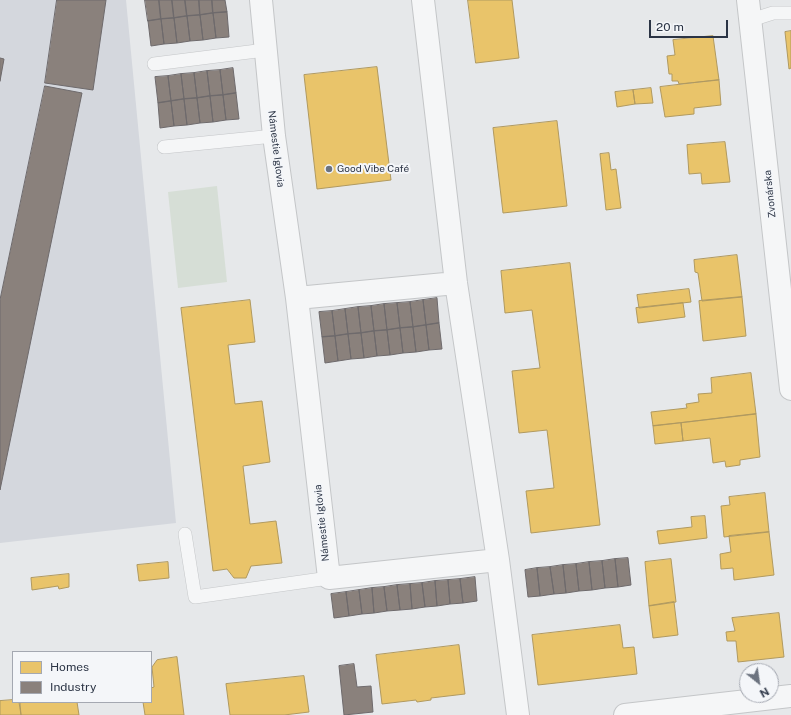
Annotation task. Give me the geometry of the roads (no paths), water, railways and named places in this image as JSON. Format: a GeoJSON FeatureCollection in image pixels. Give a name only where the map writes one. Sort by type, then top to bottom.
{"type":"FeatureCollection","features":[{"type":"Feature","properties":{"kind":"street","name":"Námestie Iglovia"},"geometry":{"type":"LineString","coordinates":[[261,0],[274,136],[297,298],[329,578]]}},
{"type":"Feature","properties":{"kind":"street"},"geometry":{"type":"LineString","coordinates":[[423,0],[456,283],[498,560],[518,715]]}},
{"type":"Feature","properties":{"kind":"street","name":"Zvonárska"},"geometry":{"type":"LineString","coordinates":[[750,10],[791,389]]}},
{"type":"Feature","properties":{"kind":"street"},"geometry":{"type":"LineString","coordinates":[[297,298],[456,283]]}},
{"type":"Feature","properties":{"kind":"street"},"geometry":{"type":"LineString","coordinates":[[329,578],[498,560]]}},
{"type":"Feature","properties":{"kind":"street"},"geometry":{"type":"LineString","coordinates":[[625,715],[791,696]]}},
{"type":"Feature","properties":{"kind":"lane"},"geometry":{"type":"LineString","coordinates":[[750,10],[773,13],[791,12]]}},
{"type":"Feature","properties":{"kind":"lane"},"geometry":{"type":"LineString","coordinates":[[154,64],[266,50]]}},
{"type":"Feature","properties":{"kind":"lane"},"geometry":{"type":"LineString","coordinates":[[164,147],[274,136]]}},
{"type":"Feature","properties":{"kind":"lane"},"geometry":{"type":"LineString","coordinates":[[185,534],[195,597],[329,578]]}},
{"type":"Feature","properties":{"kind":"place","name":"Good Vibe Café"},"geometry":{"type":"Point","coordinates":[329,169]}}]}
